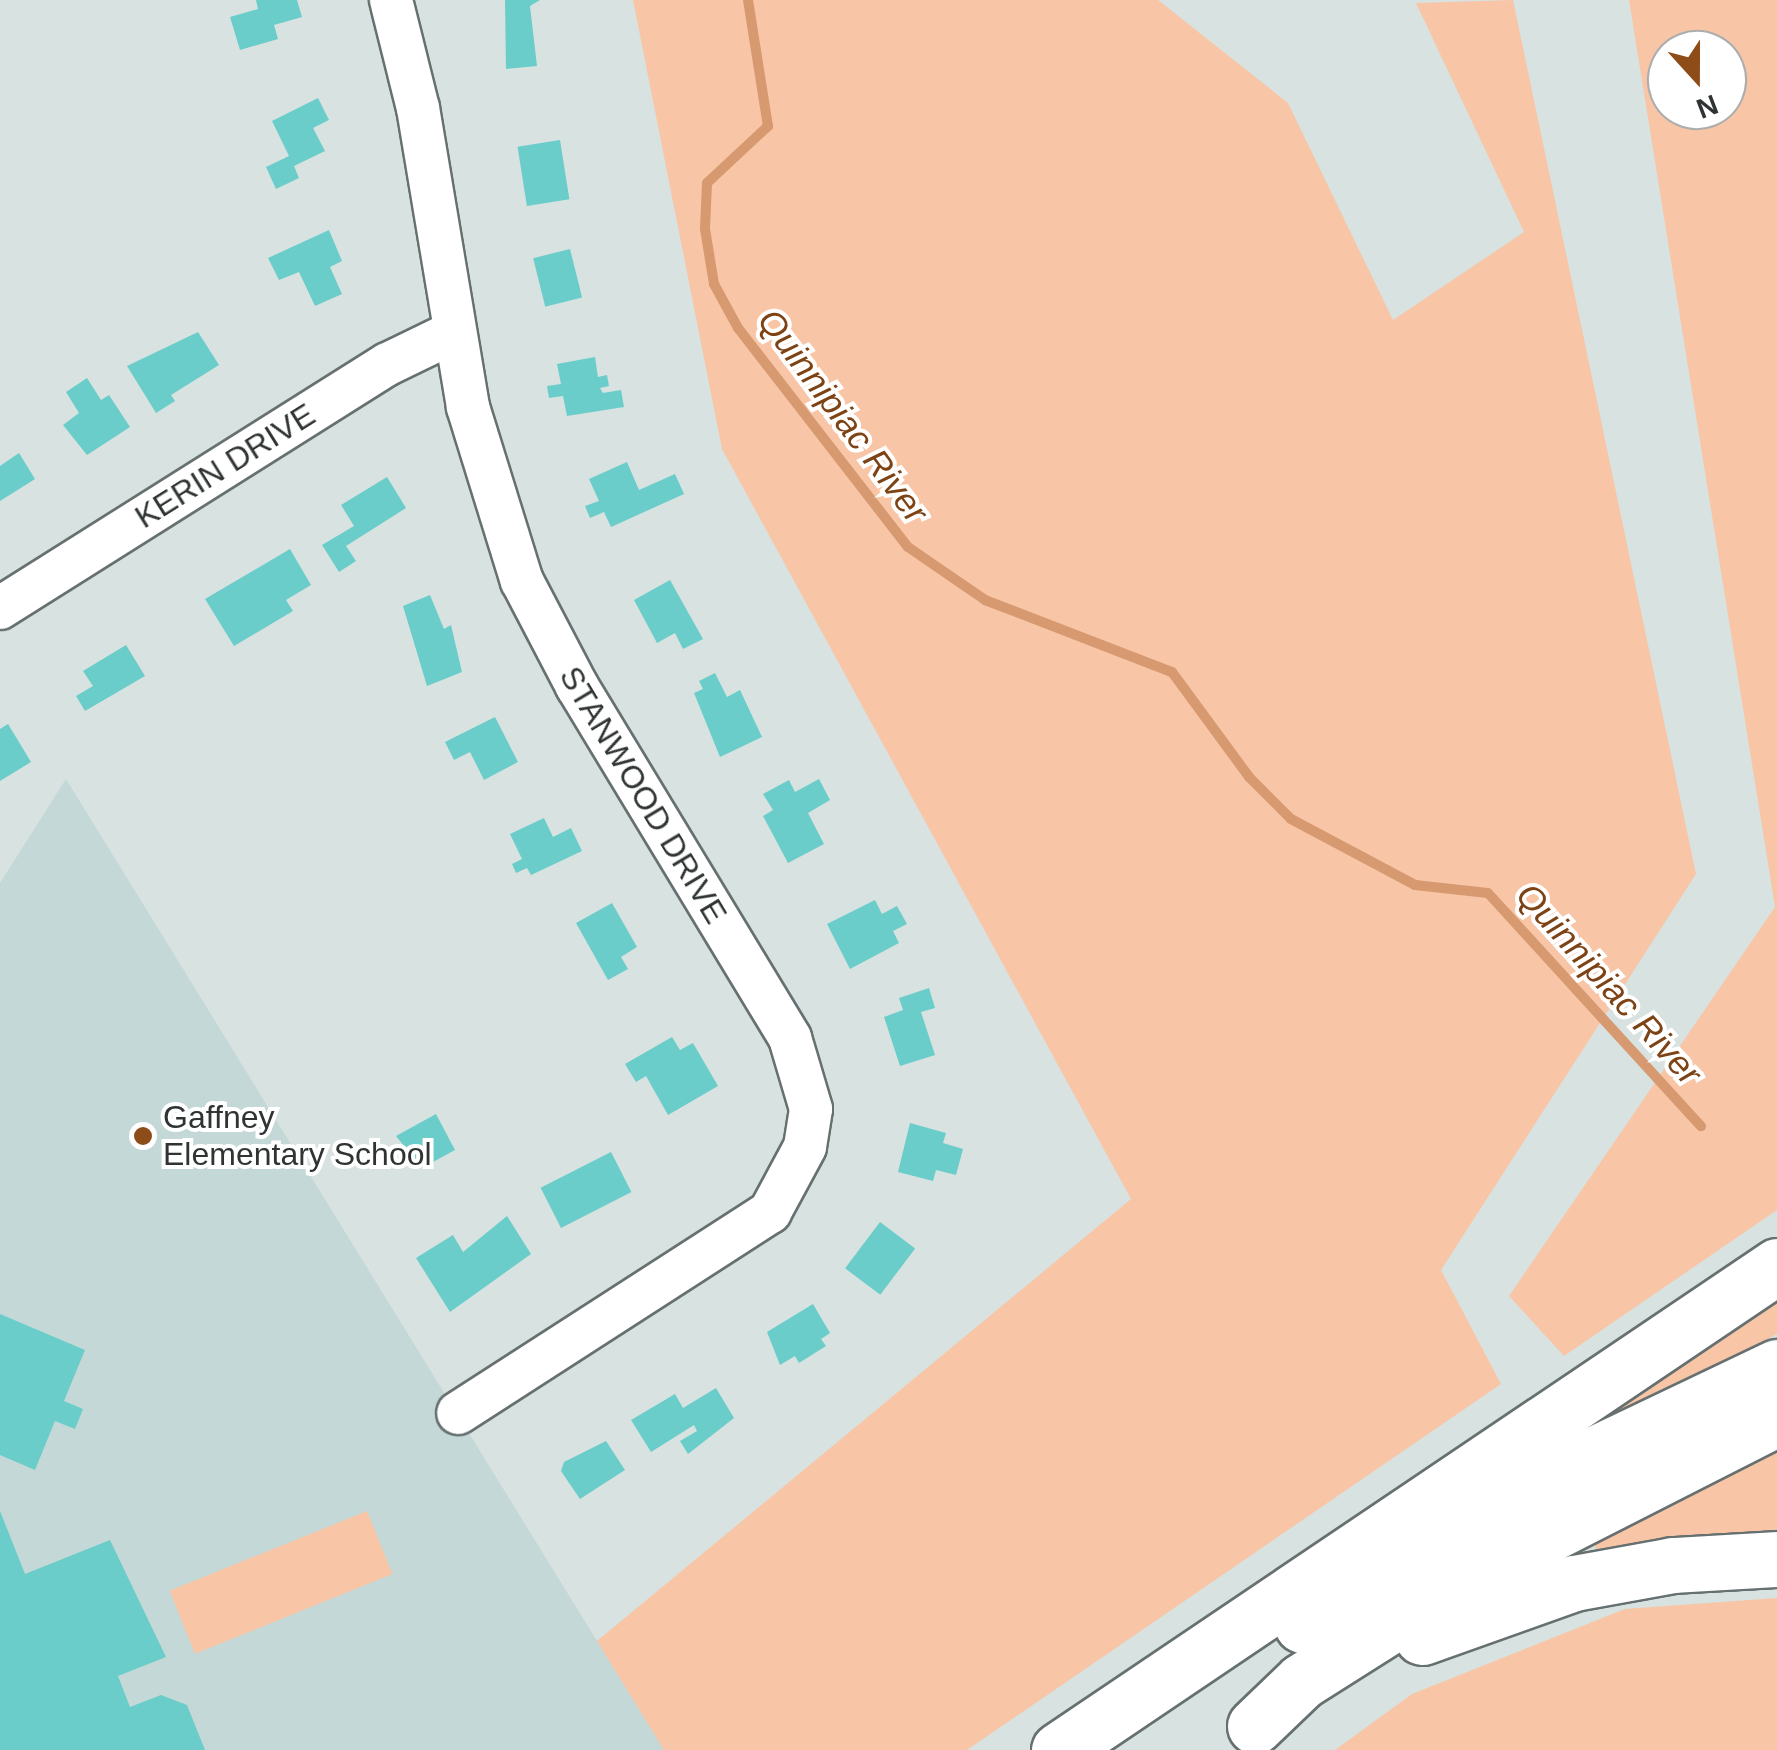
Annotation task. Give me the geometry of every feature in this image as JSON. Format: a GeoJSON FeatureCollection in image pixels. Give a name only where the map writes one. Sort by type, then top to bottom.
{"type":"FeatureCollection","features":[{"type":"Feature","properties":{"kind":"highway"},"geometry":{"type":"LineString","coordinates":[[1059,1750],[1255,1612],[1777,1266]]}},
{"type":"Feature","properties":{"kind":"highway"},"geometry":{"type":"LineString","coordinates":[[1112,1750],[1491,1508],[1777,1366]]}},
{"type":"Feature","properties":{"kind":"highway"},"geometry":{"type":"LineString","coordinates":[[1238,1738],[1302,1681],[1474,1573],[1777,1418]]}},
{"type":"Feature","properties":{"kind":"highway"},"geometry":{"type":"LineString","coordinates":[[1238,1738],[1418,1638],[1510,1601],[1640,1570],[1777,1559]]}},
{"type":"Feature","properties":{"kind":"street","name":"STANWOOD DRIVE"},"geometry":{"type":"LineString","coordinates":[[390,0],[418,108],[454,332],[483,467],[522,581],[577,686],[790,1038],[811,1109],[805,1148],[770,1212],[458,1413]]}},
{"type":"Feature","properties":{"kind":"street","name":"KERIN DRIVE"},"geometry":{"type":"LineString","coordinates":[[0,608],[388,364],[454,332]]}},
{"type":"Feature","properties":{"kind":"shaded area"},"geometry":{"type":"Polygon","coordinates":[[[633,0],[1158,0],[1288,103],[1393,320],[1524,232],[1416,3],[1513,0],[1696,874],[1441,1270],[1501,1384],[967,1750],[664,1750],[597,1641],[1131,1199],[722,449],[633,0]]]}},
{"type":"Feature","properties":{"kind":"shaded area"},"geometry":{"type":"Polygon","coordinates":[[[1629,0],[1777,0],[1777,1210],[1564,1356],[1509,1296],[1775,907],[1650,130],[1747,130],[1747,30],[1647,30],[1647,112],[1629,0]]]}},
{"type":"Feature","properties":{"kind":"shaded area","name":"Gaffney Elementary School"},"geometry":{"type":"Polygon","coordinates":[[[66,779],[597,1641],[1124,1390],[859,1750],[0,1750],[0,883],[66,779]]]}},
{"type":"Feature","properties":{"kind":"shaded area"},"geometry":{"type":"Polygon","coordinates":[[[1777,1294],[1777,1334],[1543,1459],[1535,1448],[1777,1294]]]}},
{"type":"Feature","properties":{"kind":"shaded area"},"geometry":{"type":"Polygon","coordinates":[[[1777,1447],[1777,1530],[1597,1551],[1592,1537],[1777,1447]]]}},
{"type":"Feature","properties":{"kind":"shaded area"},"geometry":{"type":"Polygon","coordinates":[[[367,1511],[392,1574],[195,1654],[170,1591],[367,1511]]]}},
{"type":"Feature","properties":{"kind":"shaded area"},"geometry":{"type":"Polygon","coordinates":[[[1777,1598],[1777,1750],[1335,1750],[1412,1694],[1625,1609],[1777,1598]]]}},
{"type":"Feature","properties":{"kind":"building"},"geometry":{"type":"Polygon","coordinates":[[[256,0],[297,0],[302,17],[274,25],[278,39],[240,50],[230,17],[258,9],[256,0]]]}},
{"type":"Feature","properties":{"kind":"building"},"geometry":{"type":"Polygon","coordinates":[[[505,0],[540,0],[530,6],[537,66],[506,69],[505,0]]]}},
{"type":"Feature","properties":{"kind":"building"},"geometry":{"type":"Polygon","coordinates":[[[318,98],[329,120],[313,128],[325,151],[294,166],[299,178],[276,189],[266,167],[289,156],[272,121],[318,98]]]}},
{"type":"Feature","properties":{"kind":"building"},"geometry":{"type":"Polygon","coordinates":[[[560,140],[569,199],[527,206],[518,147],[560,140]]]}},
{"type":"Feature","properties":{"kind":"building"},"geometry":{"type":"Polygon","coordinates":[[[329,230],[342,261],[330,267],[342,294],[315,306],[299,272],[279,280],[268,258],[329,230]]]}},
{"type":"Feature","properties":{"kind":"building"},"geometry":{"type":"Polygon","coordinates":[[[570,249],[582,298],[545,307],[533,258],[570,249]]]}},
{"type":"Feature","properties":{"kind":"building"},"geometry":{"type":"Polygon","coordinates":[[[198,332],[219,365],[171,395],[175,401],[156,413],[127,366],[198,332]]]}},
{"type":"Feature","properties":{"kind":"building"},"geometry":{"type":"Polygon","coordinates":[[[595,357],[598,377],[607,375],[609,386],[600,388],[603,393],[621,390],[624,407],[567,416],[563,396],[549,398],[547,386],[561,384],[557,364],[595,357]]]}},
{"type":"Feature","properties":{"kind":"building"},"geometry":{"type":"Polygon","coordinates":[[[87,378],[101,400],[109,395],[130,427],[87,455],[63,425],[79,413],[66,392],[87,378]]]}},
{"type":"Feature","properties":{"kind":"building"},"geometry":{"type":"Polygon","coordinates":[[[19,453],[35,479],[0,501],[0,466],[19,453]]]}},
{"type":"Feature","properties":{"kind":"building"},"geometry":{"type":"Polygon","coordinates":[[[627,462],[639,490],[675,474],[684,494],[611,527],[604,512],[590,518],[585,506],[599,501],[589,479],[627,462]]]}},
{"type":"Feature","properties":{"kind":"building"},"geometry":{"type":"Polygon","coordinates":[[[387,477],[406,508],[346,546],[356,561],[339,572],[322,545],[354,526],[341,505],[387,477]]]}},
{"type":"Feature","properties":{"kind":"building"},"geometry":{"type":"Polygon","coordinates":[[[290,549],[311,585],[286,600],[293,611],[234,646],[205,599],[290,549]]]}},
{"type":"Feature","properties":{"kind":"building"},"geometry":{"type":"Polygon","coordinates":[[[670,580],[703,639],[683,649],[675,633],[657,643],[634,600],[670,580]]]}},
{"type":"Feature","properties":{"kind":"building"},"geometry":{"type":"Polygon","coordinates":[[[430,595],[444,629],[451,625],[462,672],[427,686],[403,606],[430,595]]]}},
{"type":"Feature","properties":{"kind":"building"},"geometry":{"type":"Polygon","coordinates":[[[126,645],[145,676],[85,711],[76,696],[93,686],[83,671],[126,645]]]}},
{"type":"Feature","properties":{"kind":"building"},"geometry":{"type":"Polygon","coordinates":[[[715,673],[727,697],[740,690],[762,737],[720,757],[694,693],[703,689],[699,681],[715,673]]]}},
{"type":"Feature","properties":{"kind":"building"},"geometry":{"type":"Polygon","coordinates":[[[495,717],[518,762],[484,780],[470,752],[454,760],[445,742],[495,717]]]}},
{"type":"Feature","properties":{"kind":"building"},"geometry":{"type":"Polygon","coordinates":[[[8,724],[31,762],[0,781],[0,729],[8,724]]]}},
{"type":"Feature","properties":{"kind":"building"},"geometry":{"type":"Polygon","coordinates":[[[819,779],[830,800],[808,813],[824,844],[788,863],[763,816],[773,810],[763,794],[789,780],[795,792],[819,779]]]}},
{"type":"Feature","properties":{"kind":"building"},"geometry":{"type":"Polygon","coordinates":[[[544,818],[553,837],[571,828],[582,851],[531,875],[527,868],[516,873],[512,864],[522,859],[510,834],[544,818]]]}},
{"type":"Feature","properties":{"kind":"building"},"geometry":{"type":"Polygon","coordinates":[[[875,900],[882,914],[897,906],[907,924],[893,931],[899,943],[850,969],[827,924],[875,900]]]}},
{"type":"Feature","properties":{"kind":"building"},"geometry":{"type":"Polygon","coordinates":[[[612,903],[637,947],[621,957],[628,969],[608,980],[576,923],[612,903]]]}},
{"type":"Feature","properties":{"kind":"building"},"geometry":{"type":"Polygon","coordinates":[[[929,988],[935,1008],[921,1012],[935,1055],[900,1066],[884,1017],[903,1010],[899,998],[929,988]]]}},
{"type":"Feature","properties":{"kind":"building"},"geometry":{"type":"Polygon","coordinates":[[[672,1037],[680,1050],[693,1043],[718,1086],[668,1115],[646,1076],[636,1082],[625,1064],[672,1037]]]}},
{"type":"Feature","properties":{"kind":"building"},"geometry":{"type":"Polygon","coordinates":[[[436,1114],[455,1150],[422,1168],[396,1136],[436,1114]]]}},
{"type":"Feature","properties":{"kind":"building"},"geometry":{"type":"Polygon","coordinates":[[[910,1123],[946,1133],[943,1143],[963,1149],[956,1175],[936,1170],[933,1181],[898,1172],[910,1123]]]}},
{"type":"Feature","properties":{"kind":"building"},"geometry":{"type":"Polygon","coordinates":[[[611,1152],[631,1192],[561,1228],[541,1188],[611,1152]]]}},
{"type":"Feature","properties":{"kind":"building"},"geometry":{"type":"Polygon","coordinates":[[[507,1216],[531,1254],[450,1312],[416,1258],[453,1235],[463,1252],[507,1216]]]}},
{"type":"Feature","properties":{"kind":"building"},"geometry":{"type":"Polygon","coordinates":[[[880,1222],[915,1248],[880,1295],[845,1268],[880,1222]]]}},
{"type":"Feature","properties":{"kind":"building"},"geometry":{"type":"Polygon","coordinates":[[[813,1304],[830,1333],[821,1339],[826,1346],[799,1363],[795,1356],[780,1365],[767,1332],[813,1304]]]}},
{"type":"Feature","properties":{"kind":"building"},"geometry":{"type":"Polygon","coordinates":[[[0,1314],[85,1350],[64,1401],[83,1409],[75,1429],[55,1421],[35,1470],[0,1455],[0,1314]]]}},
{"type":"Feature","properties":{"kind":"building"},"geometry":{"type":"Polygon","coordinates":[[[716,1388],[734,1418],[688,1454],[680,1441],[697,1431],[694,1425],[651,1452],[631,1420],[675,1394],[683,1408],[716,1388]]]}},
{"type":"Feature","properties":{"kind":"building"},"geometry":{"type":"Polygon","coordinates":[[[606,1441],[625,1470],[580,1499],[561,1471],[564,1462],[606,1441]]]}},
{"type":"Feature","properties":{"kind":"building"},"geometry":{"type":"Polygon","coordinates":[[[0,1511],[25,1574],[110,1540],[166,1657],[118,1676],[130,1707],[161,1695],[187,1705],[205,1750],[0,1750],[0,1511]]]}},
{"type":"Feature","properties":{"kind":"waterway","name":"Quinnipiac River"},"geometry":{"type":"LineString","coordinates":[[748,0],[768,126],[707,183],[705,229],[714,284],[738,328],[908,547],[985,600],[1172,672],[1249,777],[1291,819],[1415,885],[1488,893],[1701,1126]]}},
{"type":"Feature","properties":{"kind":"place","name":"Gaffney Elementary School"},"geometry":{"type":"Point","coordinates":[143,1136]}}]}
